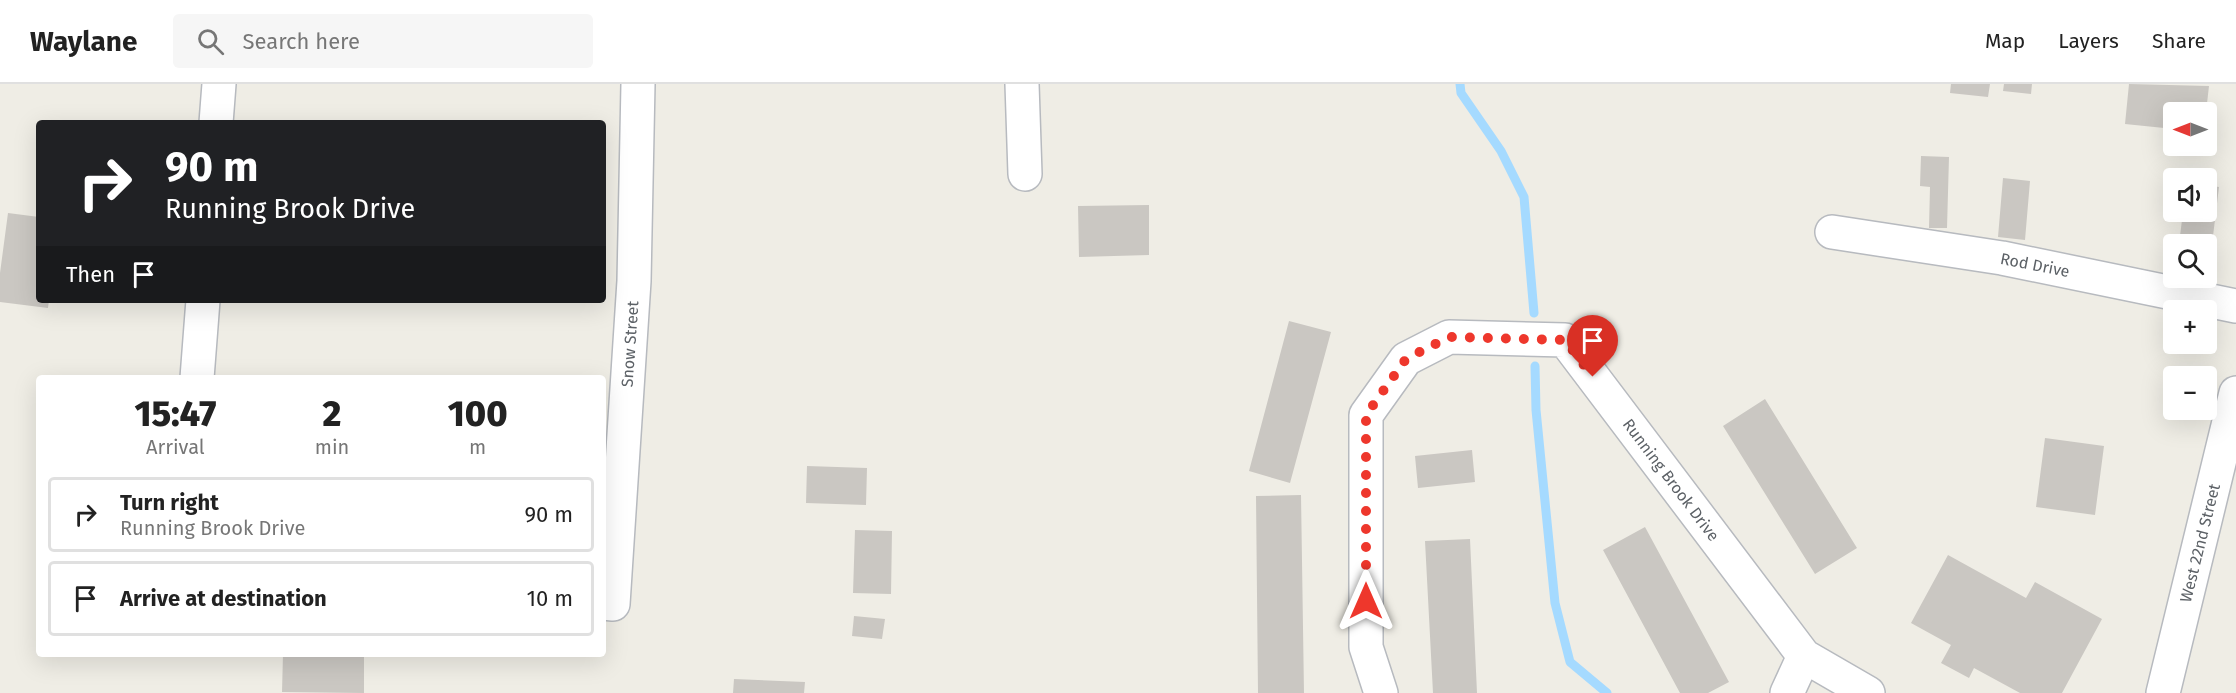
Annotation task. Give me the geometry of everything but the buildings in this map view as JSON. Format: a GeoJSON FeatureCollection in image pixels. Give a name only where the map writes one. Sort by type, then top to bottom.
{"type":"FeatureCollection","features":[{"type":"Feature","properties":{"kind":"street"},"geometry":{"type":"LineString","coordinates":[[216,120],[219,84]]}},
{"type":"Feature","properties":{"kind":"street","name":"Snow Street"},"geometry":{"type":"LineString","coordinates":[[608,603],[634,281],[638,84]]}},
{"type":"Feature","properties":{"kind":"street"},"geometry":{"type":"LineString","coordinates":[[1022,84],[1025,174]]}},
{"type":"Feature","properties":{"kind":"street","name":"Rod Drive"},"geometry":{"type":"LineString","coordinates":[[1832,232],[2002,258],[2236,306]]}},
{"type":"Feature","properties":{"kind":"street"},"geometry":{"type":"LineString","coordinates":[[197,375],[203,303]]}},
{"type":"Feature","properties":{"kind":"street","name":"Running Brook Drive"},"geometry":{"type":"LineString","coordinates":[[1381,693],[1366,647],[1366,415],[1406,359],[1449,337],[1565,340],[1804,656],[1868,693]]}},
{"type":"Feature","properties":{"kind":"street","name":"West 22nd Street"},"geometry":{"type":"LineString","coordinates":[[2163,693],[2236,393]]}},
{"type":"Feature","properties":{"kind":"street"},"geometry":{"type":"LineString","coordinates":[[1787,693],[1804,656]]}},
{"type":"Feature","properties":{"kind":"waterway"},"geometry":{"type":"LineString","coordinates":[[1460,84],[1461,93],[1501,151],[1524,197],[1534,313]]}},
{"type":"Feature","properties":{"kind":"waterway"},"geometry":{"type":"LineString","coordinates":[[1535,366],[1536,410],[1555,603],[1570,662],[1607,693]]}},
{"type":"Feature","properties":{"kind":"route"},"geometry":{"type":"LineString","coordinates":[[1366,601],[1366,415],[1406,359],[1449,337],[1565,340],[1593,377]]}}]}
